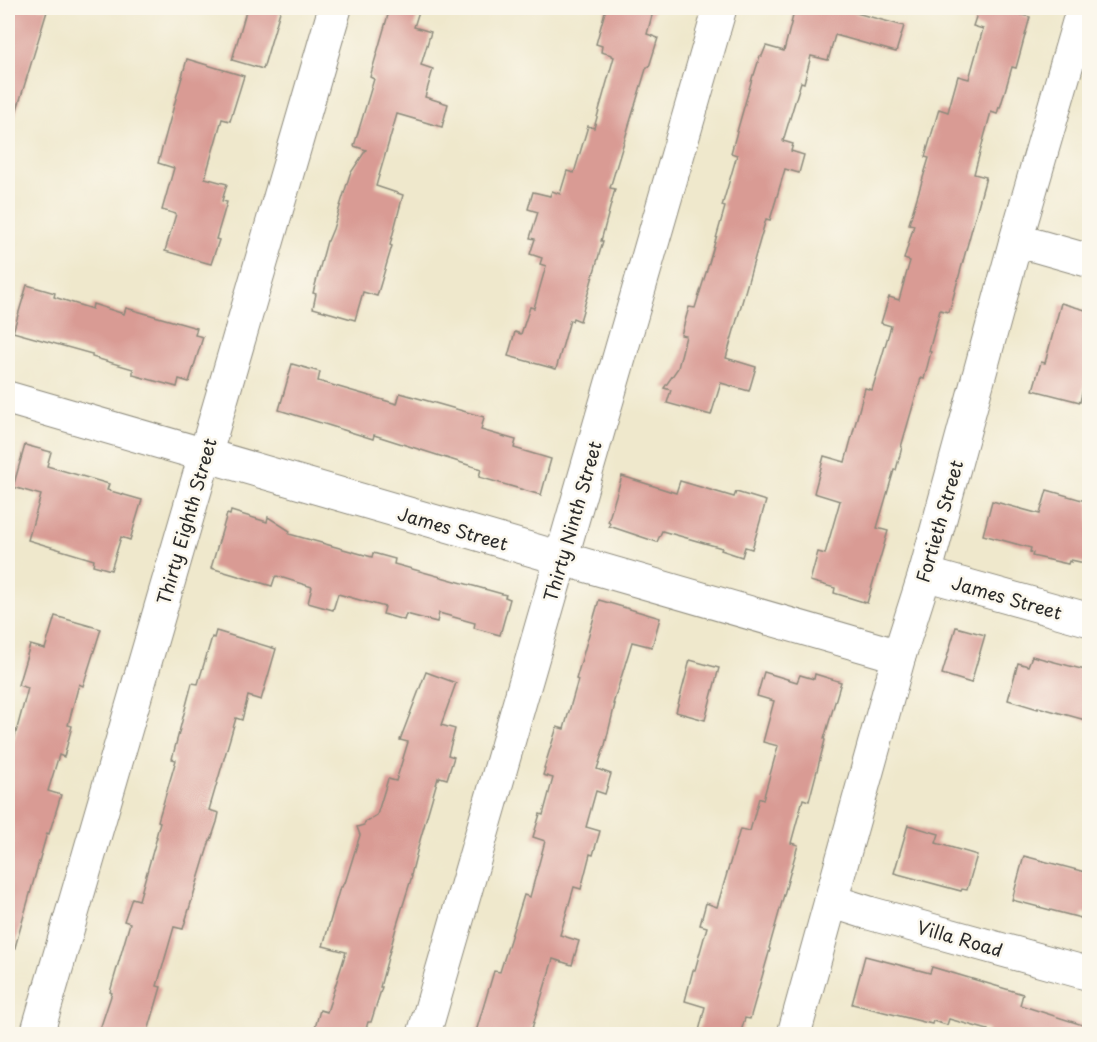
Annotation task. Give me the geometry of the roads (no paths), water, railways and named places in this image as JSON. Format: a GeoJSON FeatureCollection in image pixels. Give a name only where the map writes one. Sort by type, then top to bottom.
{"type":"FeatureCollection","features":[{"type":"Feature","properties":{"kind":"street","name":"Thirty Eighth Street"},"geometry":{"type":"LineString","coordinates":[[37,1035],[335,8]]}},
{"type":"Feature","properties":{"kind":"street","name":"Thirty Ninth Street"},"geometry":{"type":"LineString","coordinates":[[424,1035],[720,8]]}},
{"type":"Feature","properties":{"kind":"street","name":"Fortieth Street"},"geometry":{"type":"LineString","coordinates":[[794,1035],[1083,8]]}},
{"type":"Feature","properties":{"kind":"street"},"geometry":{"type":"LineString","coordinates":[[1016,240],[1089,261]]}},
{"type":"Feature","properties":{"kind":"street","name":"James Street"},"geometry":{"type":"LineString","coordinates":[[8,398],[899,656]]}},
{"type":"Feature","properties":{"kind":"street","name":"James Street"},"geometry":{"type":"LineString","coordinates":[[925,574],[1089,620]]}},
{"type":"Feature","properties":{"kind":"street","name":"Villa Road"},"geometry":{"type":"LineString","coordinates":[[831,901],[1089,974]]}}]}
